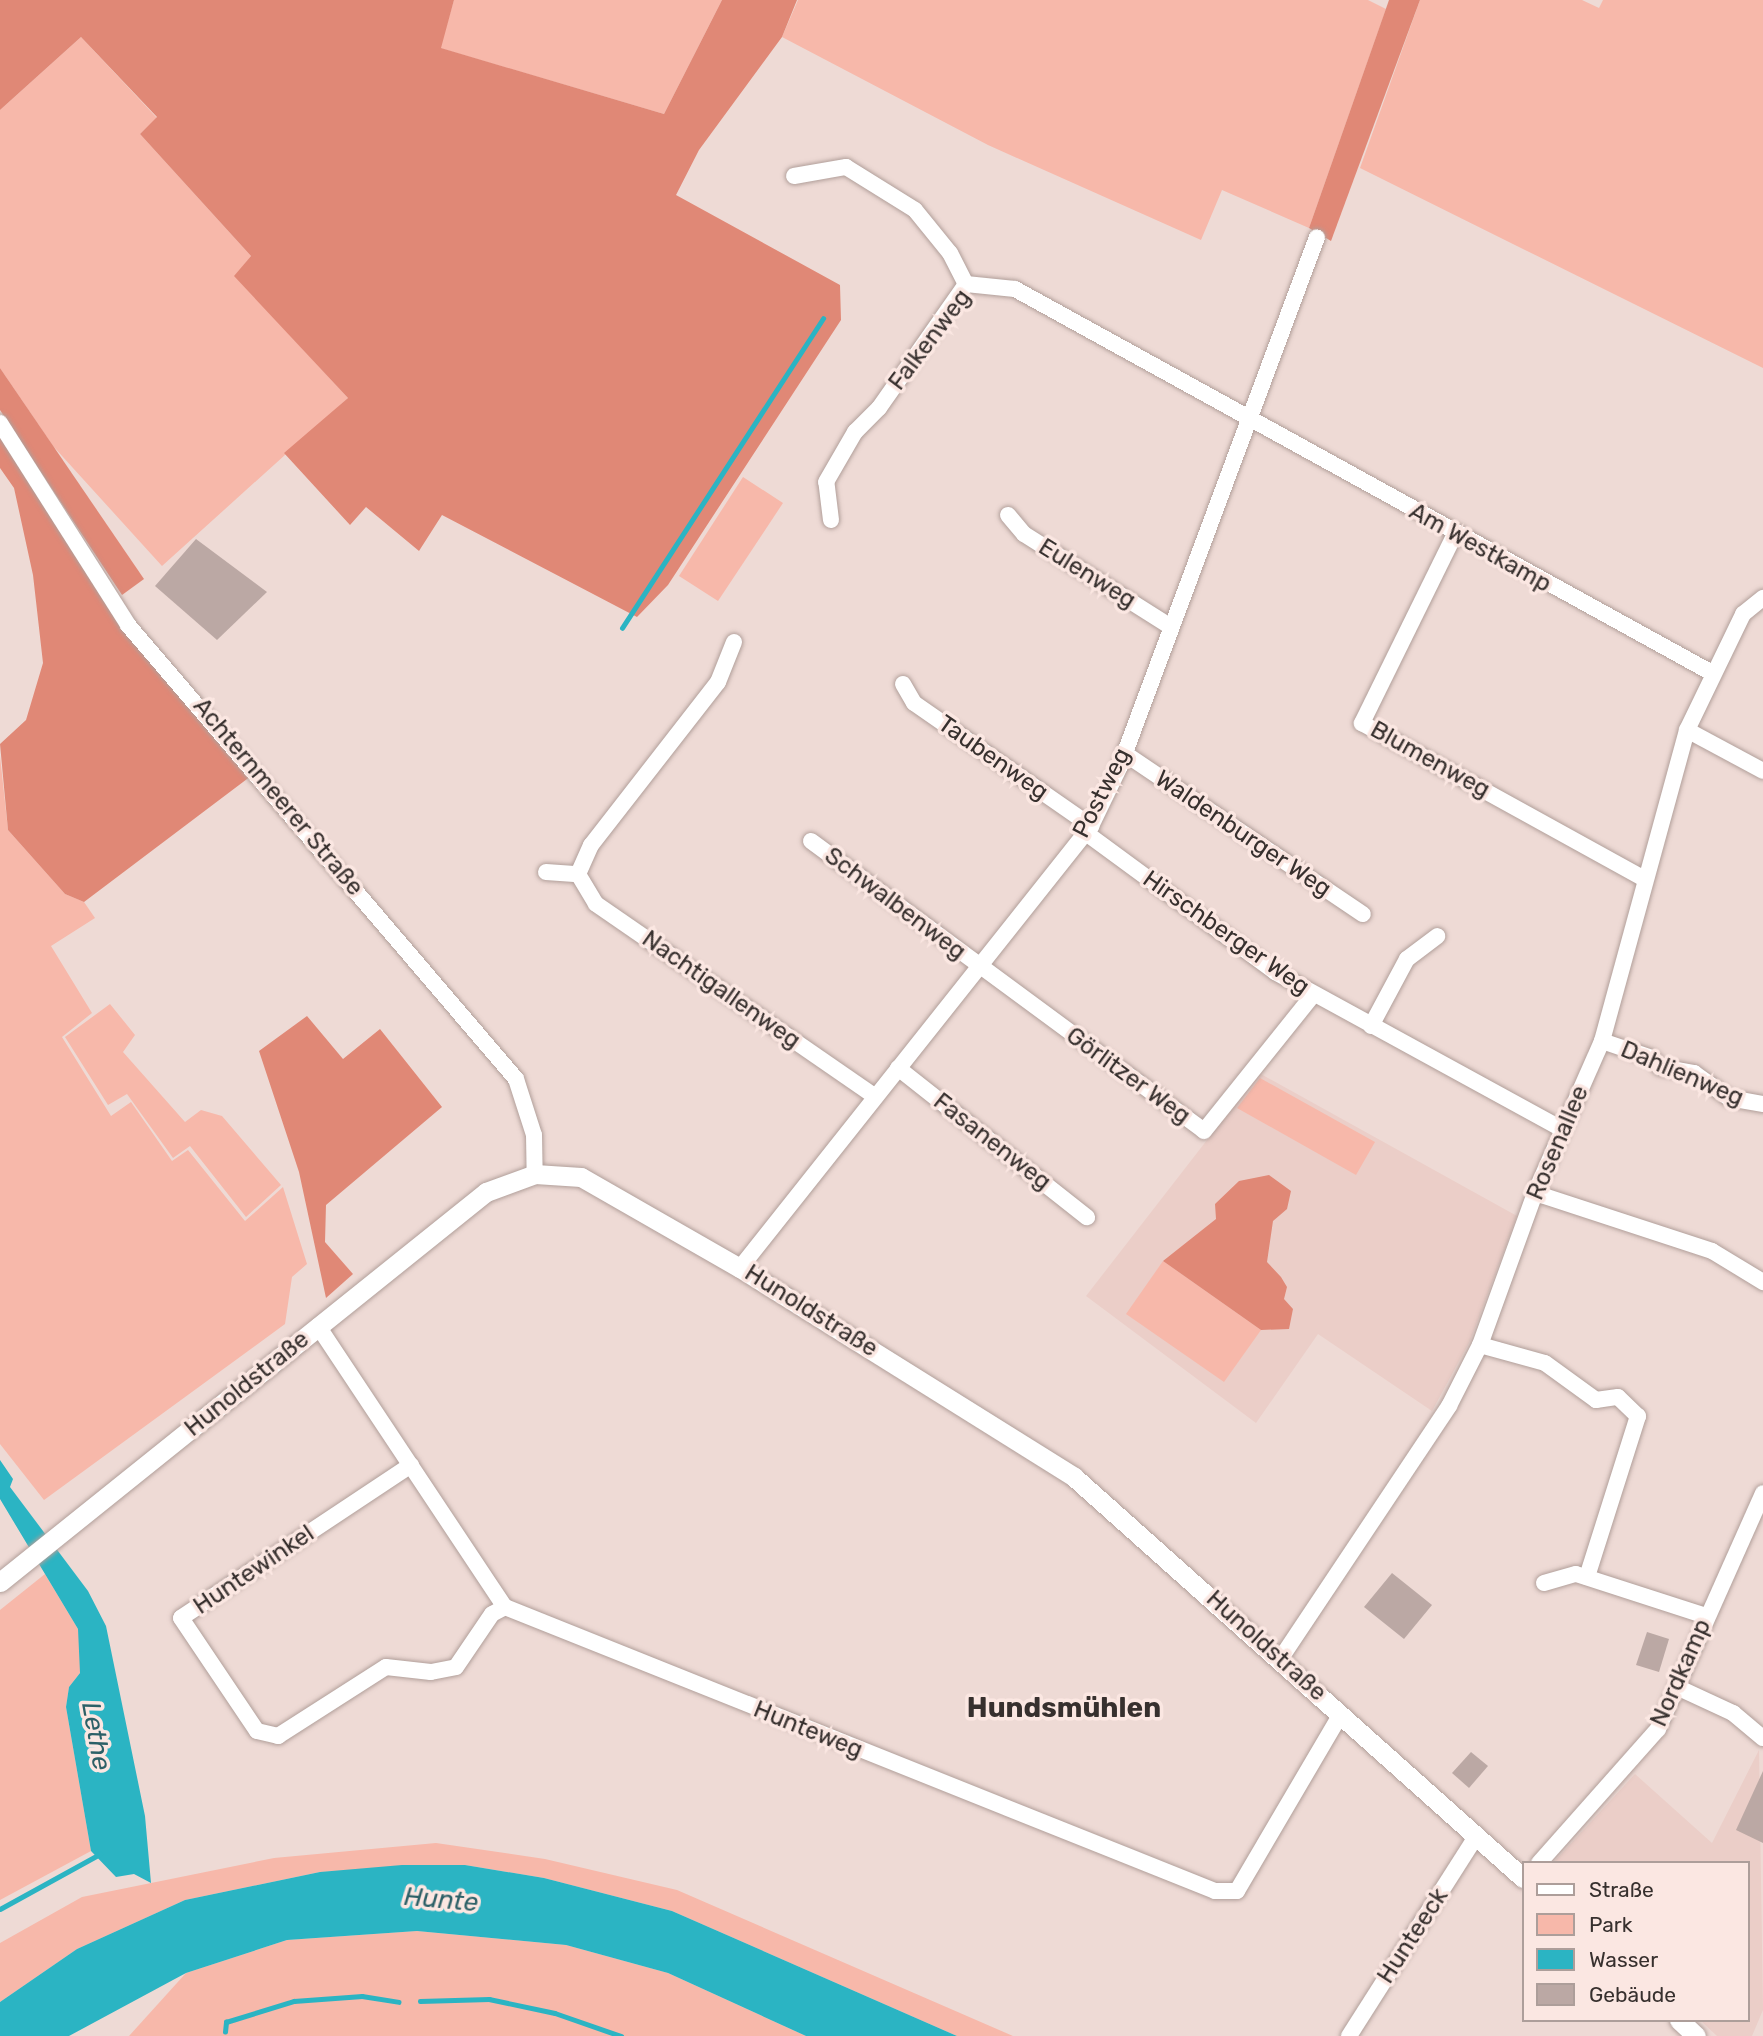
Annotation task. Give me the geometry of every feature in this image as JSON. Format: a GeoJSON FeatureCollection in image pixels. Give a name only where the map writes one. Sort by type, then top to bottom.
{"type":"FeatureCollection","features":[{"type":"Feature","properties":{"kind":"street"},"geometry":{"type":"LineString","coordinates":[[794,176],[846,167],[869,181],[915,210],[950,253],[967,284]]}},
{"type":"Feature","properties":{"kind":"street","name":"Postweg"},"geometry":{"type":"LineString","coordinates":[[740,1268],[1088,829],[1124,753],[1317,237]]}},
{"type":"Feature","properties":{"kind":"street","name":"Falkenweg"},"geometry":{"type":"LineString","coordinates":[[831,520],[826,482],[855,432],[879,408],[967,284],[1015,289],[1249,422]]}},
{"type":"Feature","properties":{"kind":"street","name":"Am Westkamp"},"geometry":{"type":"LineString","coordinates":[[1249,422],[1712,673]]}},
{"type":"Feature","properties":{"kind":"street","name":"Achternmeerer Straße"},"geometry":{"type":"LineString","coordinates":[[0,423],[128,625],[516,1079],[534,1135],[535,1174]]}},
{"type":"Feature","properties":{"kind":"street","name":"Eulenweg"},"geometry":{"type":"LineString","coordinates":[[1009,515],[1024,534],[1171,627]]}},
{"type":"Feature","properties":{"kind":"street","name":"Blumenweg"},"geometry":{"type":"LineString","coordinates":[[1455,534],[1362,723],[1645,879]]}},
{"type":"Feature","properties":{"kind":"street","name":"Rosenallee"},"geometry":{"type":"LineString","coordinates":[[1281,1658],[1449,1406],[1480,1345],[1535,1194],[1602,1041],[1687,730],[1712,673],[1743,614],[1763,598]]}},
{"type":"Feature","properties":{"kind":"street"},"geometry":{"type":"LineString","coordinates":[[546,872],[579,874],[591,845],[718,682],[734,642]]}},
{"type":"Feature","properties":{"kind":"street","name":"Taubenweg"},"geometry":{"type":"LineString","coordinates":[[903,684],[914,703],[1088,829]]}},
{"type":"Feature","properties":{"kind":"street"},"geometry":{"type":"LineString","coordinates":[[1687,730],[1763,771]]}},
{"type":"Feature","properties":{"kind":"street","name":"Waldenburger Weg"},"geometry":{"type":"LineString","coordinates":[[1124,753],[1363,914]]}},
{"type":"Feature","properties":{"kind":"street","name":"Hirschberger Weg"},"geometry":{"type":"LineString","coordinates":[[1088,829],[1312,995],[1562,1129]]}},
{"type":"Feature","properties":{"kind":"street","name":"Schwalbenweg"},"geometry":{"type":"LineString","coordinates":[[811,841],[978,967]]}},
{"type":"Feature","properties":{"kind":"street","name":"Nachtigallenweg"},"geometry":{"type":"LineString","coordinates":[[579,874],[596,904],[874,1096]]}},
{"type":"Feature","properties":{"kind":"street"},"geometry":{"type":"LineString","coordinates":[[1371,1026],[1407,959],[1437,936]]}},
{"type":"Feature","properties":{"kind":"street","name":"Görlitzer Weg"},"geometry":{"type":"LineString","coordinates":[[978,967],[1204,1131],[1312,995]]}},
{"type":"Feature","properties":{"kind":"street","name":"Dahlienweg"},"geometry":{"type":"LineString","coordinates":[[1602,1041],[1652,1058],[1660,1067],[1694,1073],[1729,1098],[1763,1104]]}},
{"type":"Feature","properties":{"kind":"street","name":"Fasanenweg"},"geometry":{"type":"LineString","coordinates":[[898,1068],[1087,1217]]}},
{"type":"Feature","properties":{"kind":"street","name":"Hunoldstraße"},"geometry":{"type":"LineString","coordinates":[[0,1582],[30,1561],[318,1325],[486,1192],[535,1174],[582,1177],[604,1186],[740,1268],[1074,1477],[1281,1658],[1522,1877]]}},
{"type":"Feature","properties":{"kind":"street"},"geometry":{"type":"LineString","coordinates":[[1535,1194],[1712,1251],[1763,1282]]}},
{"type":"Feature","properties":{"kind":"street"},"geometry":{"type":"LineString","coordinates":[[318,1325],[505,1607]]}},
{"type":"Feature","properties":{"kind":"street"},"geometry":{"type":"LineString","coordinates":[[1480,1345],[1545,1363],[1596,1400],[1618,1397],[1639,1416],[1587,1577]]}},
{"type":"Feature","properties":{"kind":"street","name":"Huntewinkel"},"geometry":{"type":"LineString","coordinates":[[411,1465],[181,1618],[257,1731],[278,1736],[386,1667],[431,1672],[456,1667],[492,1614],[505,1607]]}},
{"type":"Feature","properties":{"kind":"street","name":"Nordkamp"},"geometry":{"type":"LineString","coordinates":[[1541,1861],[1631,1765],[1679,1688],[1706,1616],[1763,1493]]}},
{"type":"Feature","properties":{"kind":"street"},"geometry":{"type":"LineString","coordinates":[[1544,1583],[1563,1574],[1587,1577],[1706,1616]]}},
{"type":"Feature","properties":{"kind":"street","name":"Hunteweg"},"geometry":{"type":"LineString","coordinates":[[505,1607],[1215,1891],[1237,1891],[1341,1714]]}},
{"type":"Feature","properties":{"kind":"street"},"geometry":{"type":"LineString","coordinates":[[1679,1688],[1733,1713],[1763,1738]]}},
{"type":"Feature","properties":{"kind":"street","name":"Hunteeck"},"geometry":{"type":"LineString","coordinates":[[1349,2036],[1477,1835]]}},
{"type":"Feature","properties":{"kind":"street"},"geometry":{"type":"LineString","coordinates":[[1681,2022],[1696,2036]]}},
{"type":"Feature","properties":{"kind":"shaded area"},"geometry":{"type":"Polygon","coordinates":[[[0,0],[454,0],[441,48],[664,114],[722,0],[797,0],[782,37],[699,150],[676,195],[840,285],[841,320],[668,585],[637,617],[442,515],[419,551],[366,507],[350,525],[284,453],[348,398],[234,276],[251,256],[140,134],[157,117],[81,37],[0,110],[0,0]]]}},
{"type":"Feature","properties":{"kind":"shaded area"},"geometry":{"type":"Polygon","coordinates":[[[1389,0],[1420,0],[1331,241],[1309,228],[1389,0]]]}},
{"type":"Feature","properties":{"kind":"shaded area"},"geometry":{"type":"Polygon","coordinates":[[[0,368],[144,579],[122,595],[0,410],[0,368]]]}},
{"type":"Feature","properties":{"kind":"shaded area"},"geometry":{"type":"Polygon","coordinates":[[[0,436],[123,629],[251,776],[84,902],[65,894],[8,830],[0,744],[26,720],[43,663],[33,575],[14,488],[0,468],[0,436]]]}},
{"type":"Feature","properties":{"kind":"shaded area"},"geometry":{"type":"Polygon","coordinates":[[[307,1016],[343,1059],[380,1029],[442,1107],[326,1205],[325,1242],[353,1274],[326,1298],[299,1172],[259,1051],[307,1016]]]}},
{"type":"Feature","properties":{"kind":"shaded area"},"geometry":{"type":"Polygon","coordinates":[[[1259,1073],[1517,1216],[1470,1341],[1432,1411],[1318,1334],[1256,1423],[1086,1296],[1259,1073]]]}},
{"type":"Feature","properties":{"kind":"shaded area"},"geometry":{"type":"Polygon","coordinates":[[[1269,1175],[1291,1191],[1287,1209],[1273,1221],[1267,1262],[1287,1287],[1284,1299],[1293,1309],[1289,1329],[1261,1330],[1163,1261],[1216,1219],[1215,1204],[1239,1181],[1269,1175]]]}},
{"type":"Feature","properties":{"kind":"shaded area"},"geometry":{"type":"Polygon","coordinates":[[[1759,1750],[1763,2010],[1752,2036],[1717,2036],[1702,2022],[1749,2022],[1749,1861],[1555,1861],[1635,1774],[1712,1843],[1759,1750]]]}},
{"type":"Feature","properties":{"kind":"green space"},"geometry":{"type":"Polygon","coordinates":[[[454,0],[722,0],[664,114],[440,48],[454,0]]]}},
{"type":"Feature","properties":{"kind":"green space"},"geometry":{"type":"Polygon","coordinates":[[[798,0],[1368,0],[1386,9],[1309,228],[1222,190],[1201,240],[988,145],[782,37],[798,0]]]}},
{"type":"Feature","properties":{"kind":"green space"},"geometry":{"type":"Polygon","coordinates":[[[1420,0],[1582,0],[1599,8],[1603,0],[1763,0],[1763,368],[1360,168],[1420,0]]]}},
{"type":"Feature","properties":{"kind":"green space"},"geometry":{"type":"Polygon","coordinates":[[[81,37],[157,118],[140,134],[251,256],[235,276],[348,398],[162,566],[53,446],[0,368],[0,110],[81,37]]]}},
{"type":"Feature","properties":{"kind":"green space"},"geometry":{"type":"Polygon","coordinates":[[[743,477],[783,503],[718,601],[679,576],[743,477]]]}},
{"type":"Feature","properties":{"kind":"green space"},"geometry":{"type":"Polygon","coordinates":[[[0,756],[8,830],[65,894],[84,902],[95,918],[51,946],[92,1013],[62,1037],[111,1116],[131,1102],[172,1161],[188,1150],[245,1221],[283,1187],[307,1264],[292,1277],[285,1324],[44,1500],[0,1444],[0,756]]]}},
{"type":"Feature","properties":{"kind":"green space"},"geometry":{"type":"Polygon","coordinates":[[[110,1004],[135,1035],[123,1052],[185,1122],[201,1110],[222,1116],[281,1185],[246,1217],[190,1146],[173,1158],[127,1094],[108,1105],[65,1037],[110,1004]]]}},
{"type":"Feature","properties":{"kind":"green space"},"geometry":{"type":"Polygon","coordinates":[[[1260,1078],[1375,1142],[1356,1175],[1237,1108],[1260,1078]]]}},
{"type":"Feature","properties":{"kind":"green space"},"geometry":{"type":"Polygon","coordinates":[[[1163,1261],[1261,1330],[1224,1382],[1126,1314],[1163,1261]]]}},
{"type":"Feature","properties":{"kind":"green space"},"geometry":{"type":"Polygon","coordinates":[[[45,1574],[78,1629],[82,1646],[80,1673],[69,1687],[66,1707],[91,1851],[0,1900],[0,1610],[45,1574]]]}},
{"type":"Feature","properties":{"kind":"green space"},"geometry":{"type":"Polygon","coordinates":[[[436,1843],[545,1859],[677,1890],[1013,2036],[957,2036],[672,1911],[544,1878],[465,1865],[320,1872],[185,1900],[77,1949],[0,2002],[0,1943],[82,1897],[274,1858],[436,1843]]]}},
{"type":"Feature","properties":{"kind":"green space"},"geometry":{"type":"Polygon","coordinates":[[[417,1931],[566,1945],[668,1973],[806,2036],[129,2036],[186,1973],[287,1940],[417,1931]]]}},
{"type":"Feature","properties":{"kind":"water","name":"Lethe"},"geometry":{"type":"Polygon","coordinates":[[[0,1460],[13,1479],[10,1487],[88,1591],[106,1626],[145,1816],[151,1883],[134,1874],[116,1877],[91,1851],[66,1707],[69,1687],[80,1673],[78,1629],[0,1499],[0,1460]]]}},
{"type":"Feature","properties":{"kind":"water","name":"Hunte"},"geometry":{"type":"Polygon","coordinates":[[[402,1865],[465,1865],[544,1878],[672,1911],[957,2036],[806,2036],[668,1973],[566,1945],[417,1931],[287,1940],[186,1973],[69,2036],[0,2036],[0,2002],[77,1949],[185,1900],[320,1872],[402,1865]]]}},
{"type":"Feature","properties":{"kind":"building"},"geometry":{"type":"Polygon","coordinates":[[[196,539],[267,592],[217,640],[155,586],[196,539]]]}},
{"type":"Feature","properties":{"kind":"building"},"geometry":{"type":"Polygon","coordinates":[[[1392,1573],[1432,1605],[1404,1639],[1364,1607],[1392,1573]]]}},
{"type":"Feature","properties":{"kind":"building"},"geometry":{"type":"Polygon","coordinates":[[[1647,1632],[1669,1639],[1659,1672],[1636,1665],[1647,1632]]]}},
{"type":"Feature","properties":{"kind":"building"},"geometry":{"type":"Polygon","coordinates":[[[1471,1752],[1488,1766],[1469,1788],[1452,1773],[1471,1752]]]}},
{"type":"Feature","properties":{"kind":"building"},"geometry":{"type":"Polygon","coordinates":[[[1763,1771],[1763,1843],[1736,1830],[1763,1771]]]}},
{"type":"Feature","properties":{"kind":"waterway"},"geometry":{"type":"LineString","coordinates":[[622,628],[823,318]]}},
{"type":"Feature","properties":{"kind":"waterway"},"geometry":{"type":"LineString","coordinates":[[0,1909],[100,1854]]}},
{"type":"Feature","properties":{"kind":"waterway"},"geometry":{"type":"LineString","coordinates":[[225,2032],[226,2022],[294,2001],[362,1996],[399,2002]]}},
{"type":"Feature","properties":{"kind":"waterway"},"geometry":{"type":"LineString","coordinates":[[420,2001],[489,1999],[555,2013],[621,2036]]}},
{"type":"Feature","properties":{"kind":"district","name":"Hundsmühlen"},"geometry":{"type":"Point","coordinates":[1064,1708]}}]}
